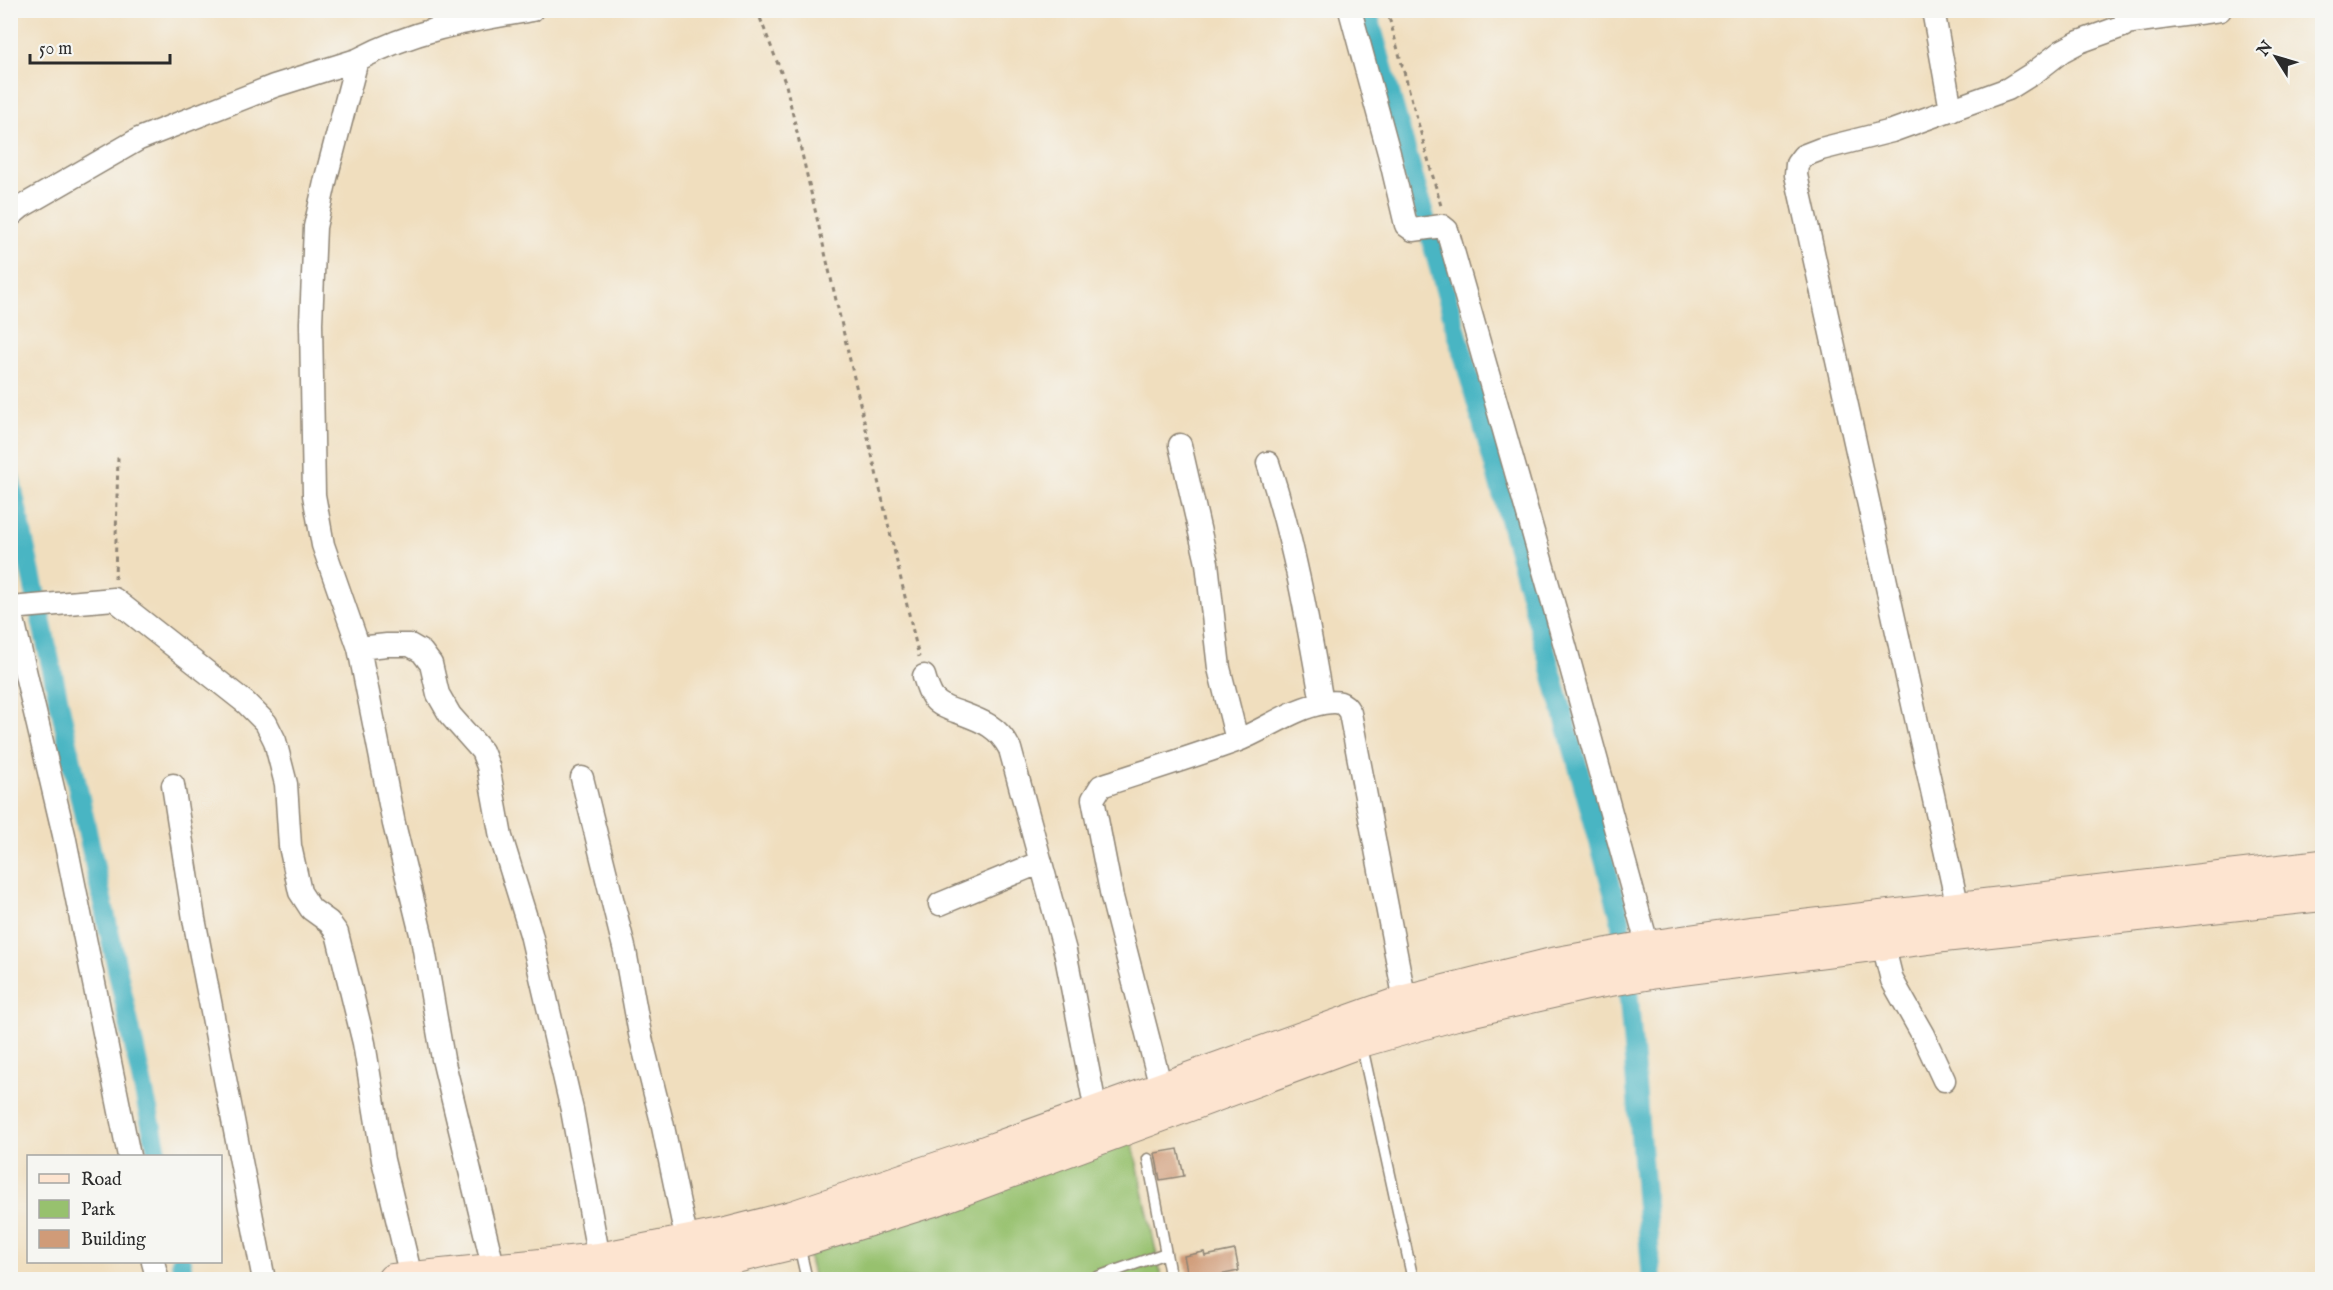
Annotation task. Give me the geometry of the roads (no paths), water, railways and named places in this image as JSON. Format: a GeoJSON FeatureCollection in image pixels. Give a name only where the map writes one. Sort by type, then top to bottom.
{"type":"FeatureCollection","features":[{"type":"Feature","properties":{"kind":"street"},"geometry":{"type":"LineString","coordinates":[[10,216],[21,207],[139,139],[274,86],[357,60],[381,48],[453,24],[532,10]]}},
{"type":"Feature","properties":{"kind":"street"},"geometry":{"type":"LineString","coordinates":[[1350,10],[1406,225],[1409,228],[1434,229],[1556,613],[1648,947]]}},
{"type":"Feature","properties":{"kind":"street"},"geometry":{"type":"LineString","coordinates":[[1933,10],[1950,110]]}},
{"type":"Feature","properties":{"kind":"street"},"geometry":{"type":"LineString","coordinates":[[1958,908],[1796,175],[1797,164],[1803,156],[1821,149],[1892,131],[2008,89],[2062,51],[2079,42],[2119,28],[2125,17],[2220,10]]}},
{"type":"Feature","properties":{"kind":"street"},"geometry":{"type":"LineString","coordinates":[[357,60],[315,227],[311,324],[314,495],[323,545],[359,648],[394,824],[422,938],[443,1059],[494,1270]]}},
{"type":"Feature","properties":{"kind":"street"},"geometry":{"type":"LineString","coordinates":[[1180,445],[1207,563],[1219,668],[1237,740]]}},
{"type":"Feature","properties":{"kind":"street"},"geometry":{"type":"LineString","coordinates":[[1268,463],[1280,499],[1299,575],[1322,703]]}},
{"type":"Feature","properties":{"kind":"street"},"geometry":{"type":"LineString","coordinates":[[129,1155],[64,835],[11,608],[114,599],[246,703],[266,723],[275,741],[286,784],[290,846],[300,892],[311,909],[329,922],[337,933],[364,1043],[402,1278],[600,1259],[687,1242],[795,1230],[937,1199],[1359,1030],[1405,1001],[1552,964],[1751,932],[2322,867]]}},
{"type":"Feature","properties":{"kind":"street"},"geometry":{"type":"LineString","coordinates":[[359,648],[410,645],[422,652],[431,664],[438,694],[450,715],[482,751],[488,766],[501,837],[531,934],[572,1110],[600,1259]]}},
{"type":"Feature","properties":{"kind":"street"},"geometry":{"type":"LineString","coordinates":[[924,676],[933,698],[946,708],[989,725],[1003,735],[1010,749],[1065,951],[1096,1111]]}},
{"type":"Feature","properties":{"kind":"street"},"geometry":{"type":"LineString","coordinates":[[1161,1088],[1112,897],[1093,799],[1101,786],[1237,740],[1306,708],[1322,703],[1340,702],[1350,713],[1405,1001]]}},
{"type":"Feature","properties":{"kind":"street"},"geometry":{"type":"LineString","coordinates":[[582,778],[625,951],[640,1034],[662,1122],[687,1242]]}},
{"type":"Feature","properties":{"kind":"street"},"geometry":{"type":"LineString","coordinates":[[173,785],[194,919],[264,1280]]}},
{"type":"Feature","properties":{"kind":"street"},"geometry":{"type":"LineString","coordinates":[[940,904],[1041,862]]}},
{"type":"Feature","properties":{"kind":"street"},"geometry":{"type":"LineString","coordinates":[[627,1280],[719,1262],[974,1156],[1096,1111],[1161,1088],[1359,1030],[1456,1014],[1587,984],[1652,973],[1883,944],[2322,895]]}},
{"type":"Feature","properties":{"kind":"street"},"geometry":{"type":"LineString","coordinates":[[1883,944],[1892,980],[1923,1035],[1944,1080]]}},
{"type":"Feature","properties":{"kind":"street"},"geometry":{"type":"LineString","coordinates":[[153,1263],[158,1280]]}},
{"type":"Feature","properties":{"kind":"lane"},"geometry":{"type":"LineString","coordinates":[[1359,1030],[1413,1280]]}},
{"type":"Feature","properties":{"kind":"lane"},"geometry":{"type":"LineString","coordinates":[[1148,1159],[1171,1280]]}},
{"type":"Feature","properties":{"kind":"lane"},"geometry":{"type":"LineString","coordinates":[[795,1230],[807,1280]]}},
{"type":"Feature","properties":{"kind":"lane"},"geometry":{"type":"LineString","coordinates":[[1089,1280],[1166,1253]]}},
{"type":"Feature","properties":{"kind":"waterway"},"geometry":{"type":"LineString","coordinates":[[1367,10],[1620,917],[1652,1280]]}},
{"type":"Feature","properties":{"kind":"waterway"},"geometry":{"type":"LineString","coordinates":[[10,477],[158,1155]]}},
{"type":"Feature","properties":{"kind":"waterway"},"geometry":{"type":"LineString","coordinates":[[181,1263],[184,1280]]}}]}
